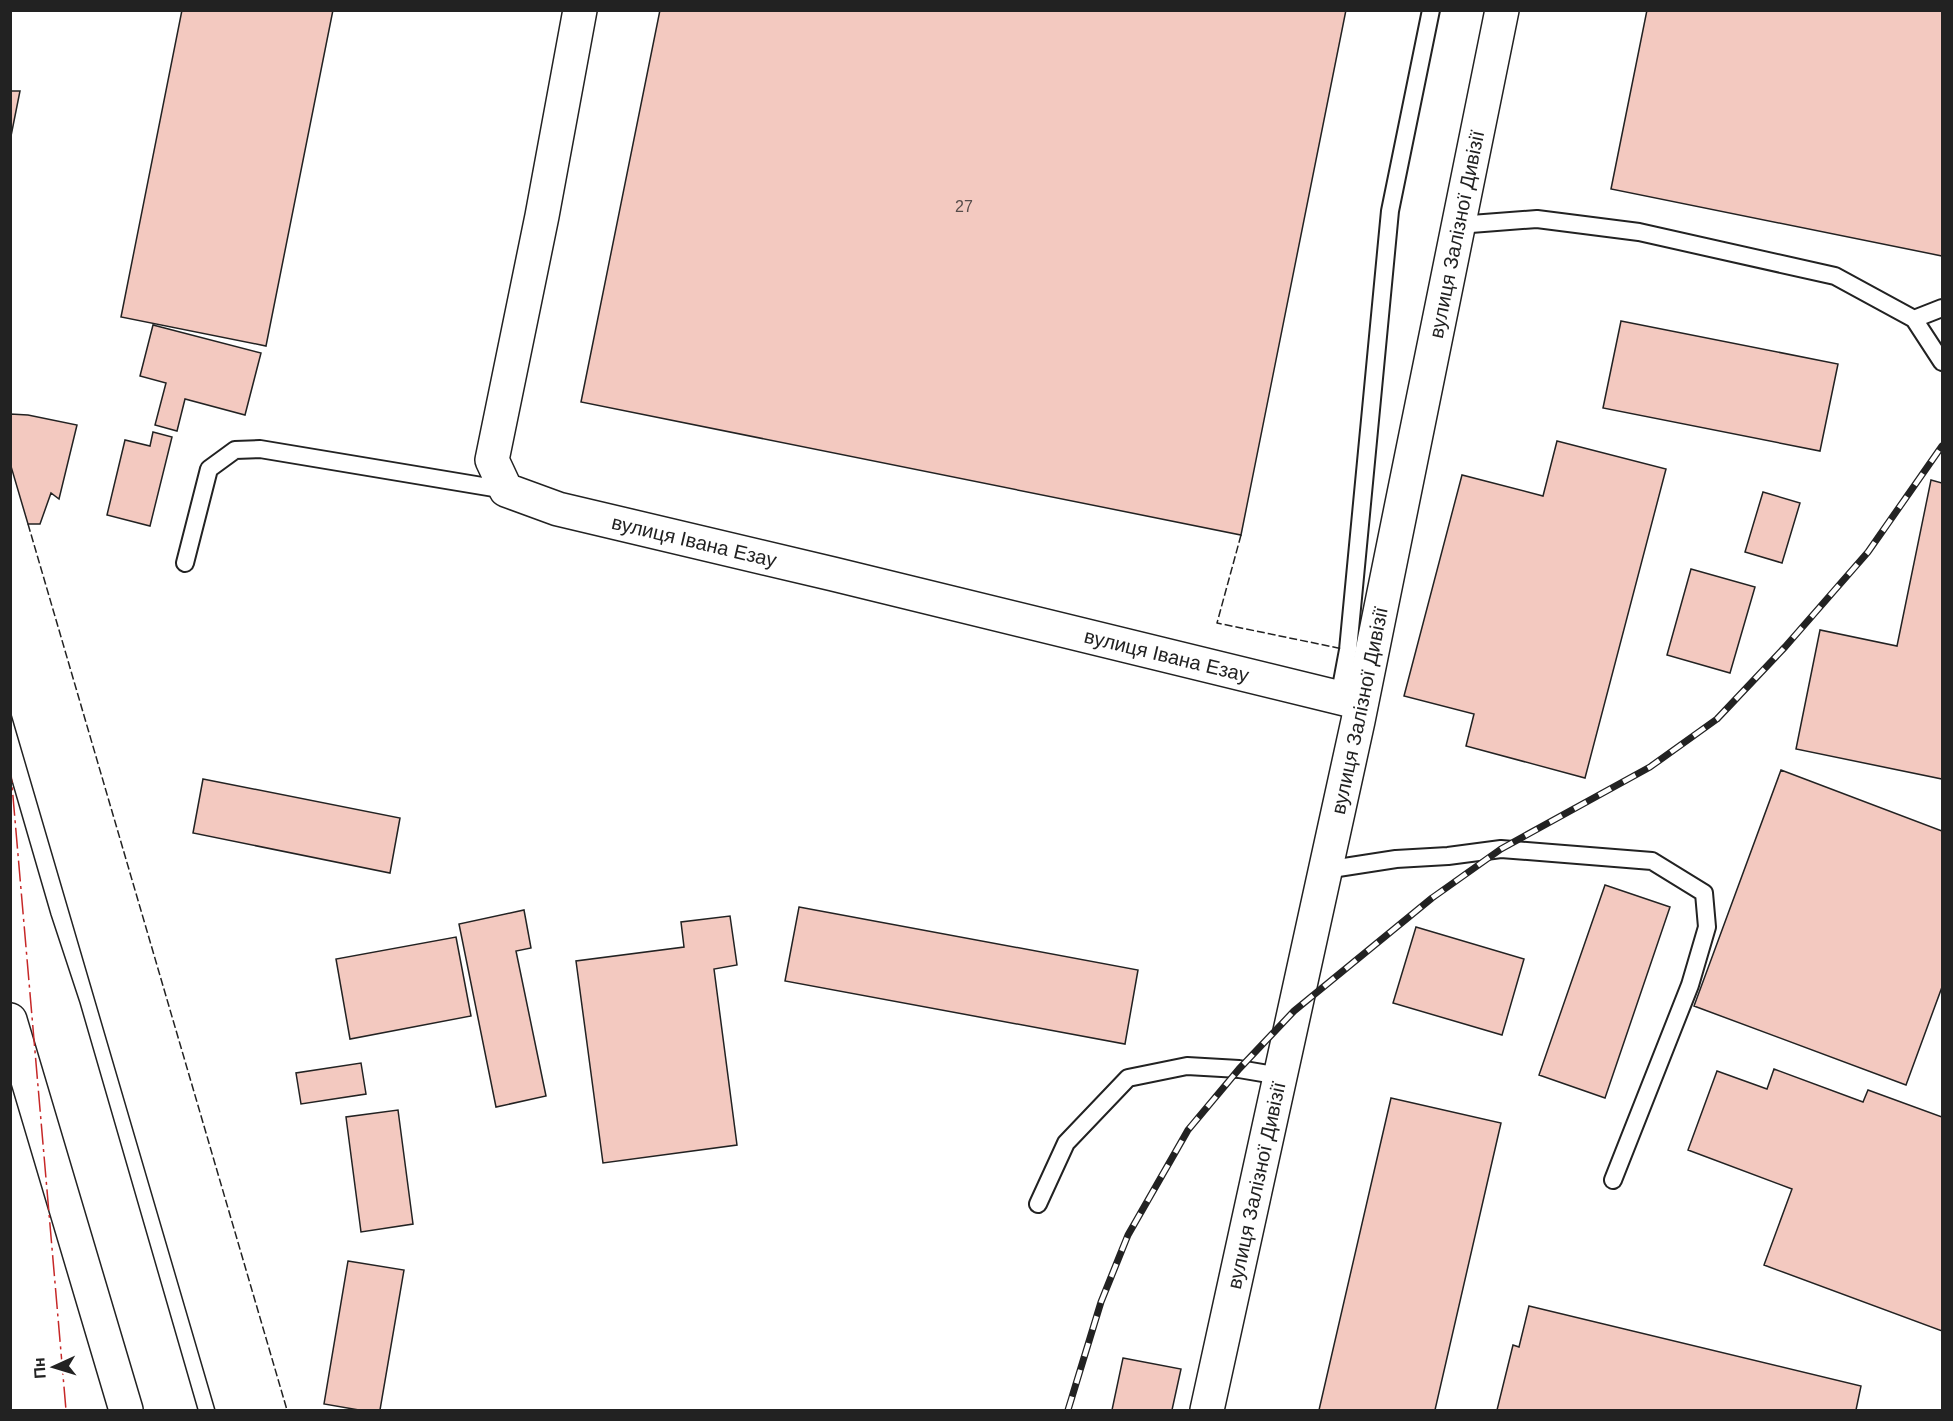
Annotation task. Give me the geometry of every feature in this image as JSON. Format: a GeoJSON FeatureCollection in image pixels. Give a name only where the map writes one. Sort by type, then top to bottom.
{"type":"FeatureCollection","features":[{"type":"Feature","properties":{"kind":"street"},"geometry":{"type":"LineString","coordinates":[[506,490],[492,460],[542,216],[580,10]]}},
{"type":"Feature","properties":{"kind":"street","name":"вулиця Залізної Дивізії"},"geometry":{"type":"LineString","coordinates":[[1207,1410],[1325,870],[1350,701],[1458,225],[1502,10]]}},
{"type":"Feature","properties":{"kind":"street","name":"вулиця Івана Езау"},"geometry":{"type":"LineString","coordinates":[[506,490],[558,509],[1350,701]]}},
{"type":"Feature","properties":{"kind":"street"},"geometry":{"type":"LineString","coordinates":[[11,1022],[126,1410]]}},
{"type":"Feature","properties":{"kind":"lane"},"geometry":{"type":"LineString","coordinates":[[1350,701],[1348,650],[1390,211],[1431,10]]}},
{"type":"Feature","properties":{"kind":"lane"},"geometry":{"type":"LineString","coordinates":[[1458,225],[1537,219],[1639,232],[1835,276],[1914,320],[1942,362]]}},
{"type":"Feature","properties":{"kind":"lane"},"geometry":{"type":"LineString","coordinates":[[1914,320],[1942,308]]}},
{"type":"Feature","properties":{"kind":"lane"},"geometry":{"type":"LineString","coordinates":[[186,564],[209,469],[234,450],[260,449],[506,490]]}},
{"type":"Feature","properties":{"kind":"lane"},"geometry":{"type":"LineString","coordinates":[[1325,870],[1396,859],[1448,856],[1501,849],[1652,861],[1704,893],[1707,927],[1690,985],[1613,1180]]}},
{"type":"Feature","properties":{"kind":"lane"},"geometry":{"type":"LineString","coordinates":[[1038,1204],[1066,1143],[1128,1078],[1187,1066],[1239,1069],[1280,1076]]}},
{"type":"Feature","properties":{"kind":"building"},"geometry":{"type":"Polygon","coordinates":[[[182,10],[333,10],[266,346],[121,317],[182,10]]]}},
{"type":"Feature","properties":{"kind":"building"},"geometry":{"type":"Polygon","coordinates":[[[660,10],[1346,10],[1241,535],[581,402],[660,10]]]}},
{"type":"Feature","properties":{"kind":"building"},"geometry":{"type":"Polygon","coordinates":[[[1647,10],[1942,10],[1942,256],[1611,189],[1647,10]]]}},
{"type":"Feature","properties":{"kind":"building"},"geometry":{"type":"Polygon","coordinates":[[[10,91],[20,91],[10,141],[10,91]]]}},
{"type":"Feature","properties":{"kind":"building"},"geometry":{"type":"Polygon","coordinates":[[[1621,321],[1838,364],[1820,451],[1603,408],[1621,321]]]}},
{"type":"Feature","properties":{"kind":"building"},"geometry":{"type":"Polygon","coordinates":[[[153,325],[261,353],[245,415],[185,399],[177,431],[155,425],[166,383],[140,376],[153,325]]]}},
{"type":"Feature","properties":{"kind":"building"},"geometry":{"type":"Polygon","coordinates":[[[10,414],[28,415],[77,425],[59,499],[51,493],[40,524],[28,524],[10,463],[10,414]]]}},
{"type":"Feature","properties":{"kind":"building"},"geometry":{"type":"Polygon","coordinates":[[[153,432],[172,437],[150,526],[107,515],[125,440],[150,446],[153,432]]]}},
{"type":"Feature","properties":{"kind":"building"},"geometry":{"type":"Polygon","coordinates":[[[1557,441],[1666,469],[1585,778],[1466,746],[1474,714],[1404,696],[1462,475],[1543,496],[1557,441]]]}},
{"type":"Feature","properties":{"kind":"building"},"geometry":{"type":"Polygon","coordinates":[[[1931,480],[1942,483],[1942,779],[1796,749],[1820,630],[1897,646],[1931,480]]]}},
{"type":"Feature","properties":{"kind":"building"},"geometry":{"type":"Polygon","coordinates":[[[1763,492],[1800,503],[1782,563],[1745,552],[1763,492]]]}},
{"type":"Feature","properties":{"kind":"building"},"geometry":{"type":"Polygon","coordinates":[[[1691,569],[1755,587],[1730,673],[1667,655],[1691,569]]]}},
{"type":"Feature","properties":{"kind":"building"},"geometry":{"type":"Polygon","coordinates":[[[1781,770],[1942,831],[1942,987],[1906,1085],[1694,1006],[1781,770]]]}},
{"type":"Feature","properties":{"kind":"building"},"geometry":{"type":"Polygon","coordinates":[[[203,779],[400,818],[390,873],[193,833],[203,779]]]}},
{"type":"Feature","properties":{"kind":"building"},"geometry":{"type":"Polygon","coordinates":[[[1605,885],[1670,907],[1605,1098],[1539,1075],[1605,885]]]}},
{"type":"Feature","properties":{"kind":"building"},"geometry":{"type":"Polygon","coordinates":[[[799,907],[1138,970],[1125,1044],[785,981],[799,907]]]}},
{"type":"Feature","properties":{"kind":"building"},"geometry":{"type":"Polygon","coordinates":[[[524,910],[531,948],[516,951],[546,1096],[496,1107],[459,924],[524,910]]]}},
{"type":"Feature","properties":{"kind":"building"},"geometry":{"type":"Polygon","coordinates":[[[730,916],[737,965],[714,969],[737,1145],[603,1163],[576,961],[684,947],[681,922],[730,916]]]}},
{"type":"Feature","properties":{"kind":"building"},"geometry":{"type":"Polygon","coordinates":[[[1416,927],[1524,959],[1502,1035],[1393,1003],[1416,927]]]}},
{"type":"Feature","properties":{"kind":"building"},"geometry":{"type":"Polygon","coordinates":[[[456,937],[471,1016],[350,1039],[336,959],[456,937]]]}},
{"type":"Feature","properties":{"kind":"building"},"geometry":{"type":"Polygon","coordinates":[[[361,1063],[366,1094],[301,1104],[296,1073],[361,1063]]]}},
{"type":"Feature","properties":{"kind":"building"},"geometry":{"type":"Polygon","coordinates":[[[1774,1069],[1863,1102],[1868,1090],[1942,1117],[1942,1331],[1764,1265],[1792,1189],[1688,1150],[1717,1071],[1767,1089],[1774,1069]]]}},
{"type":"Feature","properties":{"kind":"building"},"geometry":{"type":"Polygon","coordinates":[[[1391,1098],[1501,1123],[1435,1410],[1319,1410],[1391,1098]]]}},
{"type":"Feature","properties":{"kind":"building"},"geometry":{"type":"Polygon","coordinates":[[[398,1110],[413,1224],[361,1232],[346,1117],[398,1110]]]}},
{"type":"Feature","properties":{"kind":"building"},"geometry":{"type":"Polygon","coordinates":[[[348,1261],[404,1270],[380,1410],[359,1410],[324,1404],[348,1261]]]}},
{"type":"Feature","properties":{"kind":"building"},"geometry":{"type":"Polygon","coordinates":[[[1529,1306],[1861,1386],[1856,1410],[1497,1410],[1513,1345],[1519,1347],[1529,1306]]]}},
{"type":"Feature","properties":{"kind":"building"},"geometry":{"type":"Polygon","coordinates":[[[1123,1358],[1181,1369],[1172,1410],[1112,1410],[1123,1358]]]}},
{"type":"Feature","properties":{"kind":"tram line"},"geometry":{"type":"LineString","coordinates":[[10,711],[215,1410]]}},
{"type":"Feature","properties":{"kind":"tram line"},"geometry":{"type":"LineString","coordinates":[[10,774],[51,915],[80,1003],[198,1410]]}},
{"type":"Feature","properties":{"kind":"railway"},"geometry":{"type":"LineString","coordinates":[[1068,1410],[1101,1302],[1128,1235],[1188,1130],[1239,1069],[1294,1011],[1432,898],[1501,849],[1650,767],[1717,719],[1785,647],[1868,552],[1942,446]]}},
{"type":"Feature","properties":{"kind":"fence"},"geometry":{"type":"LineString","coordinates":[[28,524],[287,1410]]}},
{"type":"Feature","properties":{"kind":"fence"},"geometry":{"type":"LineString","coordinates":[[1241,535],[1217,623],[1343,649]]}},
{"type":"Feature","properties":{"kind":"power"},"geometry":{"type":"LineString","coordinates":[[10,762],[66,1410]]}}]}
